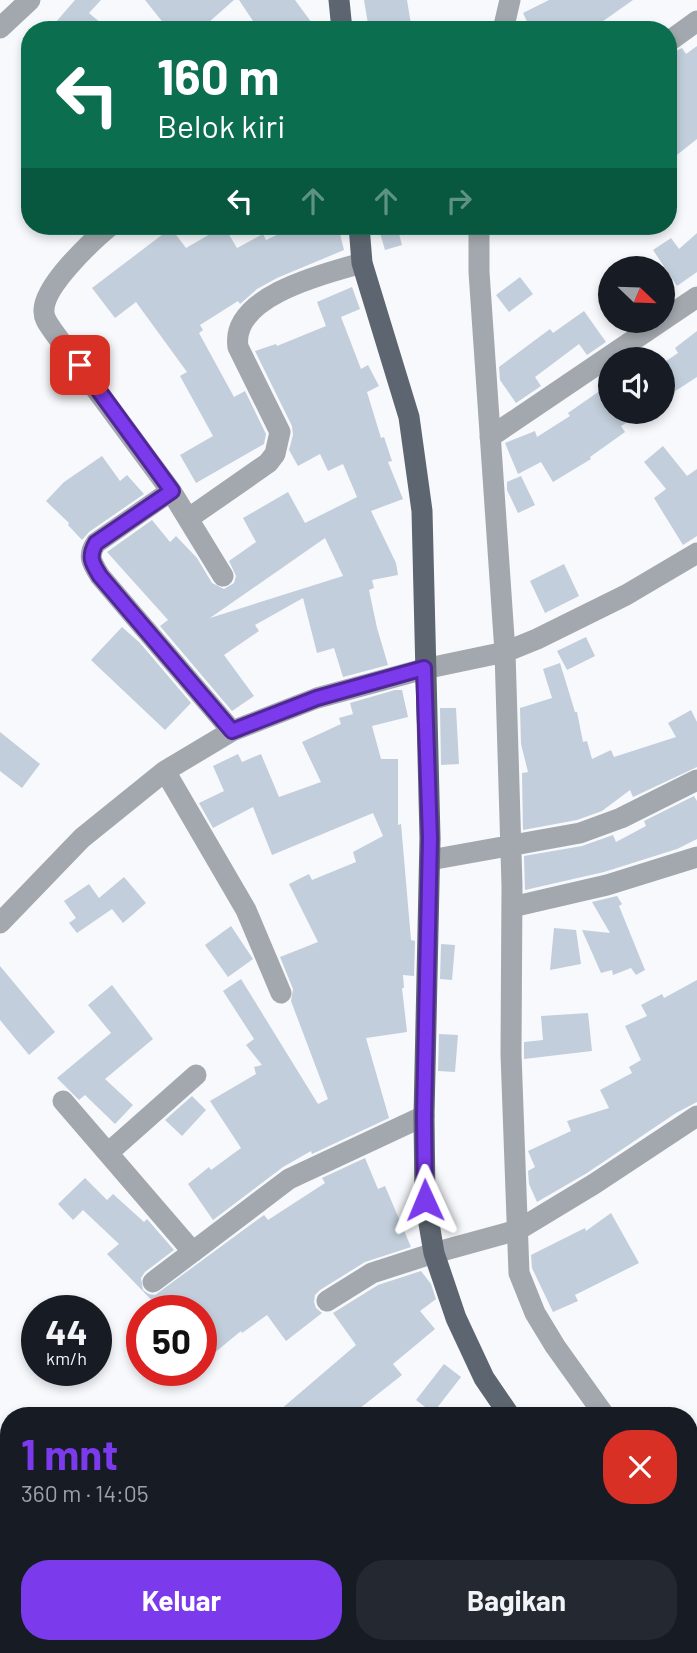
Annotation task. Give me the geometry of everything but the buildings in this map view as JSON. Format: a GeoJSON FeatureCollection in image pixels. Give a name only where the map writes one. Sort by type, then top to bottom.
{"type":"FeatureCollection","features":[{"type":"Feature","properties":{"kind":"main road"},"geometry":{"type":"LineString","coordinates":[[339,0],[341,21]]}},
{"type":"Feature","properties":{"kind":"main road"},"geometry":{"type":"LineString","coordinates":[[360,235],[362,263],[409,417],[422,511],[434,667],[424,1116],[425,1200],[434,1253],[456,1318],[484,1378],[504,1407]]}},
{"type":"Feature","properties":{"kind":"street"},"geometry":{"type":"LineString","coordinates":[[0,28],[30,0]]}},
{"type":"Feature","properties":{"kind":"street"},"geometry":{"type":"LineString","coordinates":[[505,21],[510,0]]}},
{"type":"Feature","properties":{"kind":"street"},"geometry":{"type":"LineString","coordinates":[[677,35],[697,21]]}},
{"type":"Feature","properties":{"kind":"street"},"geometry":{"type":"LineString","coordinates":[[99,235],[82,249],[46,298],[44,311],[53,331],[172,491],[223,576]]}},
{"type":"Feature","properties":{"kind":"street"},"geometry":{"type":"LineString","coordinates":[[479,235],[512,907],[511,1232],[519,1273],[535,1313],[599,1407]]}},
{"type":"Feature","properties":{"kind":"street"},"geometry":{"type":"LineString","coordinates":[[189,518],[268,463],[279,443],[280,432],[238,347],[236,340],[240,325],[266,299],[298,282],[362,263]]}},
{"type":"Feature","properties":{"kind":"street"},"geometry":{"type":"LineString","coordinates":[[676,311],[697,297]]}},
{"type":"Feature","properties":{"kind":"street"},"geometry":{"type":"LineString","coordinates":[[490,437],[644,333]]}},
{"type":"Feature","properties":{"kind":"street"},"geometry":{"type":"LineString","coordinates":[[172,491],[96,543],[90,555],[91,562],[232,731]]}},
{"type":"Feature","properties":{"kind":"street"},"geometry":{"type":"LineString","coordinates":[[0,923],[82,838],[165,771],[232,731],[317,698],[498,653],[548,634],[615,600],[697,553]]}},
{"type":"Feature","properties":{"kind":"street"},"geometry":{"type":"LineString","coordinates":[[165,771],[246,910],[281,993]]}},
{"type":"Feature","properties":{"kind":"street"},"geometry":{"type":"LineString","coordinates":[[430,860],[580,833],[621,818],[697,780]]}},
{"type":"Feature","properties":{"kind":"street"},"geometry":{"type":"LineString","coordinates":[[512,907],[607,885],[697,857]]}},
{"type":"Feature","properties":{"kind":"street"},"geometry":{"type":"LineString","coordinates":[[108,1153],[196,1075]]}},
{"type":"Feature","properties":{"kind":"street"},"geometry":{"type":"LineString","coordinates":[[63,1101],[194,1252]]}},
{"type":"Feature","properties":{"kind":"street"},"geometry":{"type":"LineString","coordinates":[[153,1282],[289,1179],[424,1116]]}},
{"type":"Feature","properties":{"kind":"street"},"geometry":{"type":"LineString","coordinates":[[327,1301],[372,1273],[511,1232],[594,1184],[697,1116]]}},
{"type":"Feature","properties":{"kind":"route"},"geometry":{"type":"LineString","coordinates":[[80,365],[172,491],[96,543],[90,555],[91,562],[232,731],[317,698],[424,668],[430,838],[424,1116],[425,1200]]}}]}
